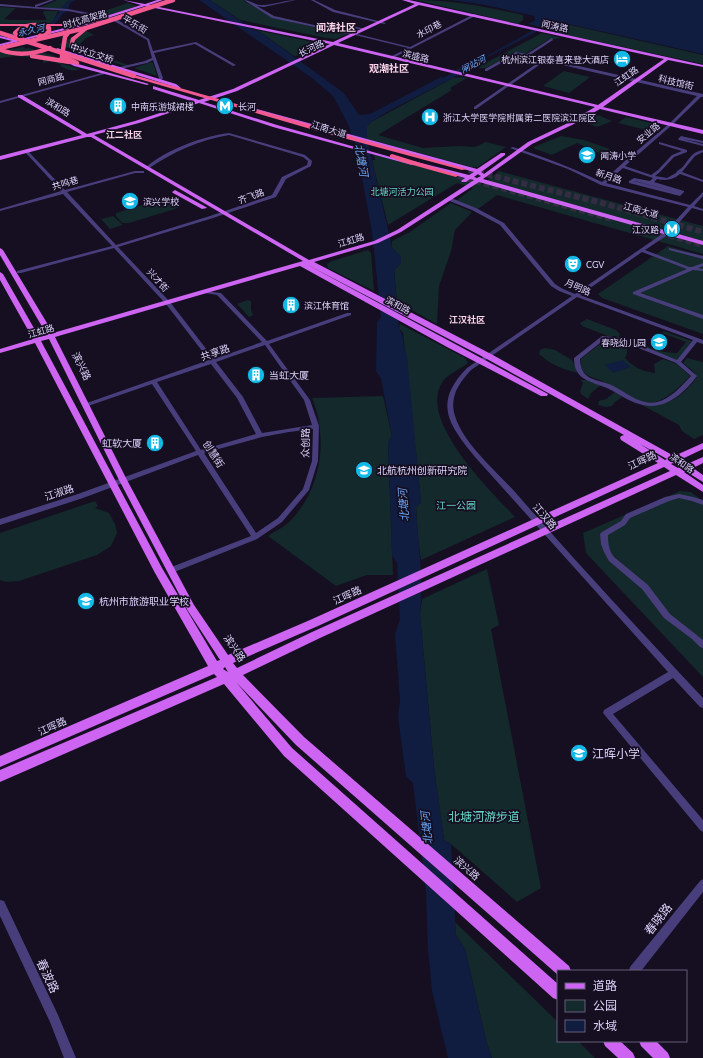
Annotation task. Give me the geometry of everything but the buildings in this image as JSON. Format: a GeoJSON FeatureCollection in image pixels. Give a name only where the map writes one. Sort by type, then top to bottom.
{"type":"FeatureCollection","features":[{"type":"Feature","properties":{"kind":"highway","name":"时代高架路"},"geometry":{"type":"LineString","coordinates":[[0,49],[92,25],[168,0]]}},
{"type":"Feature","properties":{"kind":"highway"},"geometry":{"type":"LineString","coordinates":[[77,63],[62,56],[62,51],[67,33],[77,26],[168,0]]}},
{"type":"Feature","properties":{"kind":"highway","name":"时代高架路"},"geometry":{"type":"LineString","coordinates":[[0,49],[51,37],[125,16],[174,0]]}},
{"type":"Feature","properties":{"kind":"highway"},"geometry":{"type":"LineString","coordinates":[[0,49],[14,53],[38,52],[52,47],[85,30],[125,16]]}},
{"type":"Feature","properties":{"kind":"highway"},"geometry":{"type":"LineString","coordinates":[[0,26],[42,24],[69,25],[98,20]]}},
{"type":"Feature","properties":{"kind":"highway"},"geometry":{"type":"LineString","coordinates":[[0,49],[47,41],[63,32],[59,27],[42,24]]}},
{"type":"Feature","properties":{"kind":"highway"},"geometry":{"type":"LineString","coordinates":[[0,49],[7,44],[21,41],[29,39],[37,37],[49,32],[50,30],[47,27],[38,26],[18,29],[15,33],[16,36],[20,37],[25,41]]}},
{"type":"Feature","properties":{"kind":"highway"},"geometry":{"type":"LineString","coordinates":[[85,30],[71,42],[72,50],[88,59],[133,76],[147,84]]}},
{"type":"Feature","properties":{"kind":"highway","name":"中兴立交桥"},"geometry":{"type":"LineString","coordinates":[[1,34],[133,76]]}},
{"type":"Feature","properties":{"kind":"highway","name":"中兴立交桥"},"geometry":{"type":"LineString","coordinates":[[1,34],[133,76],[157,81],[179,88]]}},
{"type":"Feature","properties":{"kind":"highway"},"geometry":{"type":"LineString","coordinates":[[0,49],[77,63],[133,76]]}},
{"type":"Feature","properties":{"kind":"highway","name":"江南大道"},"geometry":{"type":"LineString","coordinates":[[147,84],[157,81],[174,90],[208,101],[391,153],[406,154]]}},
{"type":"Feature","properties":{"kind":"highway","name":"江南大道"},"geometry":{"type":"LineString","coordinates":[[179,88],[208,101]]}},
{"type":"Feature","properties":{"kind":"highway"},"geometry":{"type":"LineString","coordinates":[[391,153],[404,161],[456,175]]}},
{"type":"Feature","properties":{"kind":"highway"},"geometry":{"type":"LineString","coordinates":[[406,154],[413,154],[464,168]]}},
{"type":"Feature","properties":{"kind":"main road","name":"滨盛路"},"geometry":{"type":"LineString","coordinates":[[125,0],[259,25],[598,105],[703,128]]}},
{"type":"Feature","properties":{"kind":"main road","name":"滨盛路"},"geometry":{"type":"LineString","coordinates":[[134,0],[154,7],[337,43]]}},
{"type":"Feature","properties":{"kind":"main road"},"geometry":{"type":"LineString","coordinates":[[0,49],[108,18],[161,0]]}},
{"type":"Feature","properties":{"kind":"main road"},"geometry":{"type":"LineString","coordinates":[[25,41],[33,42],[115,20],[161,6],[174,0]]}},
{"type":"Feature","properties":{"kind":"main road","name":"闻涛路"},"geometry":{"type":"LineString","coordinates":[[404,0],[422,3]]}},
{"type":"Feature","properties":{"kind":"main road","name":"闻涛路"},"geometry":{"type":"LineString","coordinates":[[410,0],[544,32],[703,66]]}},
{"type":"Feature","properties":{"kind":"main road","name":"长河路"},"geometry":{"type":"LineString","coordinates":[[337,43],[357,35],[422,3]]}},
{"type":"Feature","properties":{"kind":"main road","name":"长河路"},"geometry":{"type":"LineString","coordinates":[[0,158],[88,137],[208,101],[247,87],[337,43],[361,28],[381,22]]}},
{"type":"Feature","properties":{"kind":"main road","name":"江南大道"},"geometry":{"type":"LineString","coordinates":[[1,34],[14,36],[54,53],[76,65],[147,84]]}},
{"type":"Feature","properties":{"kind":"main road","name":"江南大道"},"geometry":{"type":"LineString","coordinates":[[1,34],[18,41],[25,41]]}},
{"type":"Feature","properties":{"kind":"main road"},"geometry":{"type":"LineString","coordinates":[[0,49],[18,41]]}},
{"type":"Feature","properties":{"kind":"main road","name":"江南大道"},"geometry":{"type":"LineString","coordinates":[[33,42],[121,68],[129,69],[157,81]]}},
{"type":"Feature","properties":{"kind":"main road"},"geometry":{"type":"LineString","coordinates":[[38,47],[44,46]]}},
{"type":"Feature","properties":{"kind":"main road","name":"江虹路"},"geometry":{"type":"LineString","coordinates":[[411,220],[449,199],[473,177],[484,176],[538,138],[570,124],[664,58]]}},
{"type":"Feature","properties":{"kind":"main road","name":"长河路"},"geometry":{"type":"LineString","coordinates":[[208,101],[279,71]]}},
{"type":"Feature","properties":{"kind":"main road","name":"滨和路"},"geometry":{"type":"LineString","coordinates":[[20,96],[143,168],[190,201],[221,215],[303,262],[324,277],[450,345],[484,359],[673,459],[703,479]]}},
{"type":"Feature","properties":{"kind":"main road"},"geometry":{"type":"LineString","coordinates":[[208,101],[473,177]]}},
{"type":"Feature","properties":{"kind":"main road","name":"江虹路"},"geometry":{"type":"LineString","coordinates":[[0,351],[166,301],[376,242],[399,231],[411,220],[512,148],[531,137],[578,116],[598,105]]}},
{"type":"Feature","properties":{"kind":"main road","name":"滨盛路"},"geometry":{"type":"LineString","coordinates":[[672,122],[703,132]]}},
{"type":"Feature","properties":{"kind":"main road","name":"长河路"},"geometry":{"type":"LineString","coordinates":[[0,162],[28,152]]}},
{"type":"Feature","properties":{"kind":"main road"},"geometry":{"type":"LineString","coordinates":[[391,153],[473,177]]}},
{"type":"Feature","properties":{"kind":"main road","name":"江南大道"},"geometry":{"type":"LineString","coordinates":[[406,154],[473,177],[669,230],[703,237]]}},
{"type":"Feature","properties":{"kind":"main road","name":"江南大道"},"geometry":{"type":"LineString","coordinates":[[484,176],[669,230],[703,243]]}},
{"type":"Feature","properties":{"kind":"main road","name":"滨兴路"},"geometry":{"type":"LineString","coordinates":[[0,250],[51,335],[123,480],[191,608],[227,661],[231,676],[288,752],[557,992]]}},
{"type":"Feature","properties":{"kind":"main road","name":"江虹路"},"geometry":{"type":"LineString","coordinates":[[166,301],[207,292],[220,291],[303,262]]}},
{"type":"Feature","properties":{"kind":"main road","name":"滨和路"},"geometry":{"type":"LineString","coordinates":[[303,262],[332,273],[457,341],[484,359],[664,463],[703,489]]}},
{"type":"Feature","properties":{"kind":"main road","name":"滨兴路"},"geometry":{"type":"LineString","coordinates":[[0,274],[37,339],[167,586],[215,668],[231,676],[300,741],[563,970]]}},
{"type":"Feature","properties":{"kind":"main road","name":"江虹路"},"geometry":{"type":"LineString","coordinates":[[0,346],[37,339]]}},
{"type":"Feature","properties":{"kind":"main road","name":"江晖路"},"geometry":{"type":"LineString","coordinates":[[0,762],[215,668],[227,661],[703,446]]}},
{"type":"Feature","properties":{"kind":"main road"},"geometry":{"type":"LineString","coordinates":[[0,776],[231,676],[316,635],[703,460]]}},
{"type":"Feature","properties":{"kind":"main road"},"geometry":{"type":"LineString","coordinates":[[611,1042],[628,1058]]}},
{"type":"Feature","properties":{"kind":"main road"},"geometry":{"type":"LineString","coordinates":[[647,1042],[663,1058]]}},
{"type":"Feature","properties":{"kind":"street"},"geometry":{"type":"LineString","coordinates":[[32,8],[53,0]]}},
{"type":"Feature","properties":{"kind":"street"},"geometry":{"type":"LineString","coordinates":[[245,0],[273,17],[348,31],[361,28]]}},
{"type":"Feature","properties":{"kind":"street"},"geometry":{"type":"LineString","coordinates":[[253,5],[264,6],[295,0]]}},
{"type":"Feature","properties":{"kind":"street"},"geometry":{"type":"LineString","coordinates":[[312,0],[326,8],[381,22]]}},
{"type":"Feature","properties":{"kind":"street","name":"平乐街"},"geometry":{"type":"LineString","coordinates":[[0,6],[68,10],[115,20],[146,38],[150,42],[157,81]]}},
{"type":"Feature","properties":{"kind":"street"},"geometry":{"type":"LineString","coordinates":[[261,10],[264,6]]}},
{"type":"Feature","properties":{"kind":"street","name":"水印巷"},"geometry":{"type":"LineString","coordinates":[[393,57],[474,15]]}},
{"type":"Feature","properties":{"kind":"street"},"geometry":{"type":"LineString","coordinates":[[324,27],[352,34]]}},
{"type":"Feature","properties":{"kind":"street"},"geometry":{"type":"LineString","coordinates":[[357,35],[411,48]]}},
{"type":"Feature","properties":{"kind":"street"},"geometry":{"type":"LineString","coordinates":[[526,56],[552,39]]}},
{"type":"Feature","properties":{"kind":"street"},"geometry":{"type":"LineString","coordinates":[[152,52],[195,43],[234,66]]}},
{"type":"Feature","properties":{"kind":"street","name":"科技馆街"},"geometry":{"type":"LineString","coordinates":[[486,70],[517,54],[702,95]]}},
{"type":"Feature","properties":{"kind":"street"},"geometry":{"type":"LineString","coordinates":[[129,69],[154,58]]}},
{"type":"Feature","properties":{"kind":"street"},"geometry":{"type":"LineString","coordinates":[[475,108],[544,60]]}},
{"type":"Feature","properties":{"kind":"street","name":"网商路"},"geometry":{"type":"LineString","coordinates":[[0,102],[106,73]]}},
{"type":"Feature","properties":{"kind":"street","name":"安业路"},"geometry":{"type":"LineString","coordinates":[[603,184],[702,95]]}},
{"type":"Feature","properties":{"kind":"street","name":"齐飞路"},"geometry":{"type":"LineString","coordinates":[[19,272],[117,246],[221,215],[274,196],[284,178],[309,166],[310,161],[304,156],[229,134],[220,135],[180,150],[143,168]]}},
{"type":"Feature","properties":{"kind":"street"},"geometry":{"type":"LineString","coordinates":[[660,143],[686,151],[703,151]]}},
{"type":"Feature","properties":{"kind":"street","name":"新月路"},"geometry":{"type":"LineString","coordinates":[[512,148],[569,168],[603,184],[703,210]]}},
{"type":"Feature","properties":{"kind":"street"},"geometry":{"type":"LineString","coordinates":[[651,183],[654,176],[672,156],[686,151]]}},
{"type":"Feature","properties":{"kind":"street","name":"兴才街"},"geometry":{"type":"LineString","coordinates":[[28,152],[64,192],[117,246],[166,301],[215,362],[247,408],[260,434]]}},
{"type":"Feature","properties":{"kind":"street"},"geometry":{"type":"LineString","coordinates":[[622,166],[666,179],[673,178],[696,152]]}},
{"type":"Feature","properties":{"kind":"street","name":"共鸣巷"},"geometry":{"type":"LineString","coordinates":[[0,210],[143,168]]}},
{"type":"Feature","properties":{"kind":"street"},"geometry":{"type":"LineString","coordinates":[[680,171],[703,178]]}},
{"type":"Feature","properties":{"kind":"street"},"geometry":{"type":"LineString","coordinates":[[680,171],[703,181]]}},
{"type":"Feature","properties":{"kind":"street"},"geometry":{"type":"LineString","coordinates":[[634,179],[651,183],[682,192],[680,195],[631,182],[634,179]]}},
{"type":"Feature","properties":{"kind":"street","name":"江汉路"},"geometry":{"type":"LineString","coordinates":[[703,193],[669,230],[469,369],[453,387],[449,399],[452,418],[458,430],[472,448],[544,531],[703,704]]}},
{"type":"Feature","properties":{"kind":"street","name":"月明路"},"geometry":{"type":"LineString","coordinates":[[449,199],[474,209],[502,224],[553,285],[574,296],[703,342]]}},
{"type":"Feature","properties":{"kind":"street"},"geometry":{"type":"LineString","coordinates":[[671,249],[703,258]]}},
{"type":"Feature","properties":{"kind":"street"},"geometry":{"type":"LineString","coordinates":[[642,250],[688,268],[703,270]]}},
{"type":"Feature","properties":{"kind":"street"},"geometry":{"type":"LineString","coordinates":[[703,264],[635,293],[703,317]]}},
{"type":"Feature","properties":{"kind":"street","name":"众创路"},"geometry":{"type":"LineString","coordinates":[[172,570],[255,537],[280,520],[306,490],[315,461],[316,426],[308,400],[266,343],[220,291]]}},
{"type":"Feature","properties":{"kind":"street","name":"共享路"},"geometry":{"type":"LineString","coordinates":[[86,405],[215,362],[349,314]]}},
{"type":"Feature","properties":{"kind":"street"},"geometry":{"type":"LineString","coordinates":[[604,337],[622,339],[678,362],[694,376],[687,385],[664,402],[651,404],[634,401],[610,387],[582,375],[577,364],[577,358],[604,337]]}},
{"type":"Feature","properties":{"kind":"street"},"geometry":{"type":"LineString","coordinates":[[678,362],[696,340]]}},
{"type":"Feature","properties":{"kind":"street","name":"创慧街"},"geometry":{"type":"LineString","coordinates":[[154,382],[202,453],[255,537]]}},
{"type":"Feature","properties":{"kind":"street","name":"江淑路"},"geometry":{"type":"LineString","coordinates":[[0,522],[260,434],[286,429],[316,426]]}},
{"type":"Feature","properties":{"kind":"street"},"geometry":{"type":"LineString","coordinates":[[703,503],[679,496],[668,499],[628,516],[623,523],[604,534],[603,543],[606,552],[614,563],[642,584],[654,596],[660,608],[667,616],[703,645]]}},
{"type":"Feature","properties":{"kind":"street"},"geometry":{"type":"LineString","coordinates":[[674,673],[607,713],[703,827]]}},
{"type":"Feature","properties":{"kind":"street","name":"春晓路"},"geometry":{"type":"LineString","coordinates":[[635,970],[703,884]]}},
{"type":"Feature","properties":{"kind":"street","name":"春波路"},"geometry":{"type":"LineString","coordinates":[[0,905],[54,1018],[70,1058]]}},
{"type":"Feature","properties":{"kind":"green space"},"geometry":{"type":"Polygon","coordinates":[[[57,0],[70,0],[60,9],[41,7],[57,0]]]}},
{"type":"Feature","properties":{"kind":"green space"},"geometry":{"type":"Polygon","coordinates":[[[210,0],[243,0],[273,18],[347,34],[336,39],[326,38],[240,20],[210,0]]]}},
{"type":"Feature","properties":{"kind":"green space"},"geometry":{"type":"Polygon","coordinates":[[[416,0],[443,1],[483,7],[523,15],[523,20],[518,24],[416,0]]]}},
{"type":"Feature","properties":{"kind":"green space"},"geometry":{"type":"Polygon","coordinates":[[[128,3],[137,6],[107,16],[98,13],[128,3]]]}},
{"type":"Feature","properties":{"kind":"green space"},"geometry":{"type":"Polygon","coordinates":[[[0,7],[16,8],[4,19],[11,20],[47,20],[43,13],[44,11],[58,11],[52,23],[0,24],[0,7]]]}},
{"type":"Feature","properties":{"kind":"green space"},"geometry":{"type":"Polygon","coordinates":[[[566,24],[703,55],[703,64],[553,32],[546,28],[566,24]]]}},
{"type":"Feature","properties":{"kind":"green space"},"geometry":{"type":"Polygon","coordinates":[[[252,29],[313,42],[299,47],[311,47],[297,50],[302,55],[294,56],[260,32],[252,29]]]}},
{"type":"Feature","properties":{"kind":"green space"},"geometry":{"type":"Polygon","coordinates":[[[87,31],[94,35],[86,38],[80,44],[82,48],[128,65],[125,66],[59,45],[74,36],[87,31]]]}},
{"type":"Feature","properties":{"kind":"green space"},"geometry":{"type":"Polygon","coordinates":[[[542,33],[562,38],[548,40],[525,54],[517,52],[486,68],[476,68],[542,33]]]}},
{"type":"Feature","properties":{"kind":"green space"},"geometry":{"type":"Polygon","coordinates":[[[23,47],[25,48],[24,49],[29,48],[54,56],[63,64],[80,69],[68,69],[51,61],[43,63],[43,59],[41,58],[18,56],[0,58],[0,51],[23,47]]]}},
{"type":"Feature","properties":{"kind":"green space"},"geometry":{"type":"Polygon","coordinates":[[[151,62],[153,63],[157,76],[134,68],[151,62]]]}},
{"type":"Feature","properties":{"kind":"green space"},"geometry":{"type":"Polygon","coordinates":[[[564,71],[590,77],[569,93],[543,86],[564,71]]]}},
{"type":"Feature","properties":{"kind":"green space"},"geometry":{"type":"Polygon","coordinates":[[[453,78],[467,78],[450,88],[452,90],[378,135],[423,148],[459,146],[475,147],[486,142],[506,147],[478,167],[471,167],[367,139],[367,126],[371,122],[453,78]]]}},
{"type":"Feature","properties":{"kind":"green space"},"geometry":{"type":"Polygon","coordinates":[[[598,115],[612,121],[597,127],[587,123],[598,115]]]}},
{"type":"Feature","properties":{"kind":"green space"},"geometry":{"type":"Polygon","coordinates":[[[626,117],[661,126],[654,132],[618,123],[626,117]]]}},
{"type":"Feature","properties":{"kind":"green space"},"geometry":{"type":"Polygon","coordinates":[[[561,136],[584,140],[610,149],[601,154],[577,143],[552,155],[535,149],[534,147],[561,136]]]}},
{"type":"Feature","properties":{"kind":"green space","name":"北塘河活力公园"},"geometry":{"type":"Polygon","coordinates":[[[374,154],[483,184],[499,171],[703,226],[703,254],[497,195],[478,209],[456,201],[473,188],[457,183],[388,225],[372,160],[375,160],[374,154]]]}},
{"type":"Feature","properties":{"kind":"green space"},"geometry":{"type":"Polygon","coordinates":[[[167,197],[175,199],[181,204],[175,209],[129,223],[122,223],[116,216],[116,213],[167,197]]]}},
{"type":"Feature","properties":{"kind":"green space"},"geometry":{"type":"Polygon","coordinates":[[[451,203],[472,212],[455,230],[451,251],[439,286],[437,324],[397,302],[394,270],[401,263],[392,247],[392,241],[410,232],[451,203]]]}},
{"type":"Feature","properties":{"kind":"green space"},"geometry":{"type":"Polygon","coordinates":[[[113,216],[123,225],[110,229],[101,219],[113,216]]]}},
{"type":"Feature","properties":{"kind":"green space"},"geometry":{"type":"Polygon","coordinates":[[[668,246],[703,256],[703,334],[602,298],[598,294],[668,246]]]}},
{"type":"Feature","properties":{"kind":"green space"},"geometry":{"type":"Polygon","coordinates":[[[368,250],[371,253],[374,291],[328,268],[327,264],[332,261],[368,250]]]}},
{"type":"Feature","properties":{"kind":"green space"},"geometry":{"type":"Polygon","coordinates":[[[248,300],[251,301],[251,310],[253,315],[249,317],[237,304],[248,300]]]}},
{"type":"Feature","properties":{"kind":"green space"},"geometry":{"type":"Polygon","coordinates":[[[587,319],[616,330],[620,334],[619,337],[608,336],[582,326],[580,323],[587,319]]]}},
{"type":"Feature","properties":{"kind":"green space","name":"江一公园"},"geometry":{"type":"Polygon","coordinates":[[[400,324],[465,358],[468,363],[443,381],[437,397],[439,415],[460,454],[515,517],[421,560],[416,507],[421,502],[403,333],[399,328],[400,324]]]}},
{"type":"Feature","properties":{"kind":"green space"},"geometry":{"type":"Polygon","coordinates":[[[663,331],[692,341],[677,361],[632,342],[634,340],[655,350],[677,353],[686,342],[662,333],[663,331]]]}},
{"type":"Feature","properties":{"kind":"green space"},"geometry":{"type":"Polygon","coordinates":[[[605,340],[627,343],[627,354],[625,358],[638,368],[655,373],[654,364],[663,359],[677,364],[690,376],[672,393],[656,402],[644,402],[632,398],[604,382],[587,375],[582,369],[581,359],[605,340]]]}},
{"type":"Feature","properties":{"kind":"green space"},"geometry":{"type":"Polygon","coordinates":[[[545,348],[555,350],[572,360],[579,373],[548,361],[539,354],[540,350],[545,348]]]}},
{"type":"Feature","properties":{"kind":"green space"},"geometry":{"type":"Polygon","coordinates":[[[687,358],[703,362],[703,435],[694,439],[682,431],[679,425],[640,404],[657,405],[665,403],[673,400],[686,390],[697,377],[693,371],[683,363],[687,358]]]}},
{"type":"Feature","properties":{"kind":"green space"},"geometry":{"type":"Polygon","coordinates":[[[581,380],[590,380],[601,385],[591,393],[588,399],[581,394],[580,391],[583,383],[581,380]]]}},
{"type":"Feature","properties":{"kind":"green space"},"geometry":{"type":"Polygon","coordinates":[[[615,392],[622,397],[612,406],[606,407],[598,405],[599,401],[606,399],[615,392]]]}},
{"type":"Feature","properties":{"kind":"green space"},"geometry":{"type":"Polygon","coordinates":[[[383,396],[392,436],[388,443],[393,575],[367,575],[336,586],[268,536],[287,524],[300,509],[315,480],[321,447],[320,430],[312,398],[383,396]]]}},
{"type":"Feature","properties":{"kind":"green space"},"geometry":{"type":"Polygon","coordinates":[[[680,491],[691,492],[703,501],[703,677],[586,553],[583,533],[680,491]]]}},
{"type":"Feature","properties":{"kind":"green space"},"geometry":{"type":"Polygon","coordinates":[[[95,501],[98,506],[95,508],[109,513],[115,524],[117,533],[111,546],[97,555],[19,581],[6,582],[0,580],[0,533],[95,501]]]}},
{"type":"Feature","properties":{"kind":"green space","name":"北塘河游步道"},"geometry":{"type":"Polygon","coordinates":[[[487,569],[499,625],[491,629],[541,888],[517,902],[451,844],[444,840],[434,767],[420,615],[422,599],[487,569]]]}},
{"type":"Feature","properties":{"kind":"green space"},"geometry":{"type":"Polygon","coordinates":[[[455,922],[557,1021],[557,1042],[579,1042],[595,1058],[492,1058],[486,1040],[465,949],[456,935],[455,922]]]}},
{"type":"Feature","properties":{"kind":"water","name":"永久河"},"geometry":{"type":"Polygon","coordinates":[[[70,0],[76,0],[70,3],[67,12],[63,13],[52,26],[36,32],[0,39],[0,35],[47,26],[63,6],[70,0]]]}},
{"type":"Feature","properties":{"kind":"water"},"geometry":{"type":"Polygon","coordinates":[[[199,0],[210,0],[252,29],[260,32],[344,93],[359,115],[370,114],[441,77],[443,78],[475,59],[486,58],[478,65],[389,111],[371,122],[367,127],[367,139],[392,247],[401,257],[401,263],[394,270],[399,328],[407,356],[421,502],[416,507],[421,574],[420,615],[434,767],[444,840],[451,844],[456,935],[465,949],[486,1040],[492,1058],[448,1058],[432,991],[428,950],[426,892],[413,783],[406,776],[398,717],[400,701],[395,634],[400,619],[397,563],[392,555],[388,443],[392,436],[381,379],[376,371],[377,322],[381,317],[372,232],[357,150],[348,124],[333,96],[312,78],[199,0]]]}},
{"type":"Feature","properties":{"kind":"water"},"geometry":{"type":"Polygon","coordinates":[[[451,0],[703,0],[703,54],[564,23],[544,28],[528,24],[535,20],[534,16],[485,5],[451,0]]]}},
{"type":"Feature","properties":{"kind":"water"},"geometry":{"type":"Polygon","coordinates":[[[533,30],[538,31],[490,56],[487,56],[533,30]]]}},
{"type":"Feature","properties":{"kind":"water"},"geometry":{"type":"Polygon","coordinates":[[[623,360],[631,367],[613,373],[605,365],[623,360]]]}},
{"type":"Feature","properties":{"kind":"tunnel"},"geometry":{"type":"LineString","coordinates":[[469,170],[602,203],[703,232]]}},
{"type":"Feature","properties":{"kind":"tunnel"},"geometry":{"type":"LineString","coordinates":[[458,176],[612,219]]}},
{"type":"Feature","properties":{"kind":"tunnel"},"geometry":{"type":"LineString","coordinates":[[660,233],[703,245]]}},
{"type":"Feature","properties":{"kind":"place","name":"杭州滨江银泰喜来登大酒店"},"geometry":{"type":"Point","coordinates":[622,59]}},
{"type":"Feature","properties":{"kind":"place","name":"中南乐游城裙楼"},"geometry":{"type":"Point","coordinates":[118,106]}},
{"type":"Feature","properties":{"kind":"place","name":"长河"},"geometry":{"type":"Point","coordinates":[225,106]}},
{"type":"Feature","properties":{"kind":"place","name":"浙江大学医学院附属第二医院滨江院区"},"geometry":{"type":"Point","coordinates":[430,117]}},
{"type":"Feature","properties":{"kind":"place","name":"闻涛小学"},"geometry":{"type":"Point","coordinates":[587,155]}},
{"type":"Feature","properties":{"kind":"place","name":"滨兴学校"},"geometry":{"type":"Point","coordinates":[130,201]}},
{"type":"Feature","properties":{"kind":"place","name":"江汉路"},"geometry":{"type":"Point","coordinates":[672,229]}},
{"type":"Feature","properties":{"kind":"place","name":"CGV"},"geometry":{"type":"Point","coordinates":[573,264]}},
{"type":"Feature","properties":{"kind":"place","name":"滨江体育馆"},"geometry":{"type":"Point","coordinates":[291,305]}},
{"type":"Feature","properties":{"kind":"place","name":"春晓幼儿园"},"geometry":{"type":"Point","coordinates":[659,342]}},
{"type":"Feature","properties":{"kind":"place","name":"当虹大厦"},"geometry":{"type":"Point","coordinates":[256,375]}},
{"type":"Feature","properties":{"kind":"place","name":"虹软大厦"},"geometry":{"type":"Point","coordinates":[155,443]}},
{"type":"Feature","properties":{"kind":"place","name":"北航杭州创新研究院"},"geometry":{"type":"Point","coordinates":[364,470]}},
{"type":"Feature","properties":{"kind":"place","name":"杭州市旅游职业学校"},"geometry":{"type":"Point","coordinates":[86,601]}},
{"type":"Feature","properties":{"kind":"place","name":"江晖小学"},"geometry":{"type":"Point","coordinates":[579,753]}},
{"type":"Feature","properties":{"kind":"district","name":"闻涛社区"},"geometry":{"type":"Point","coordinates":[336,27]}},
{"type":"Feature","properties":{"kind":"district","name":"观潮社区"},"geometry":{"type":"Point","coordinates":[389,68]}},
{"type":"Feature","properties":{"kind":"district","name":"江二社区"},"geometry":{"type":"Point","coordinates":[124,134]}},
{"type":"Feature","properties":{"kind":"district","name":"江汉社区"},"geometry":{"type":"Point","coordinates":[467,319]}},
{"type":"Feature","properties":{"kind":"water label","name":"闸站河"},"geometry":{"type":"Point","coordinates":[473,64]}},
{"type":"Feature","properties":{"kind":"water label","name":"北塘河"},"geometry":{"type":"Point","coordinates":[362,160]}},
{"type":"Feature","properties":{"kind":"water label","name":"北塘河"},"geometry":{"type":"Point","coordinates":[403,505]}},
{"type":"Feature","properties":{"kind":"water label","name":"北塘河"},"geometry":{"type":"Point","coordinates":[426,828]}}]}
